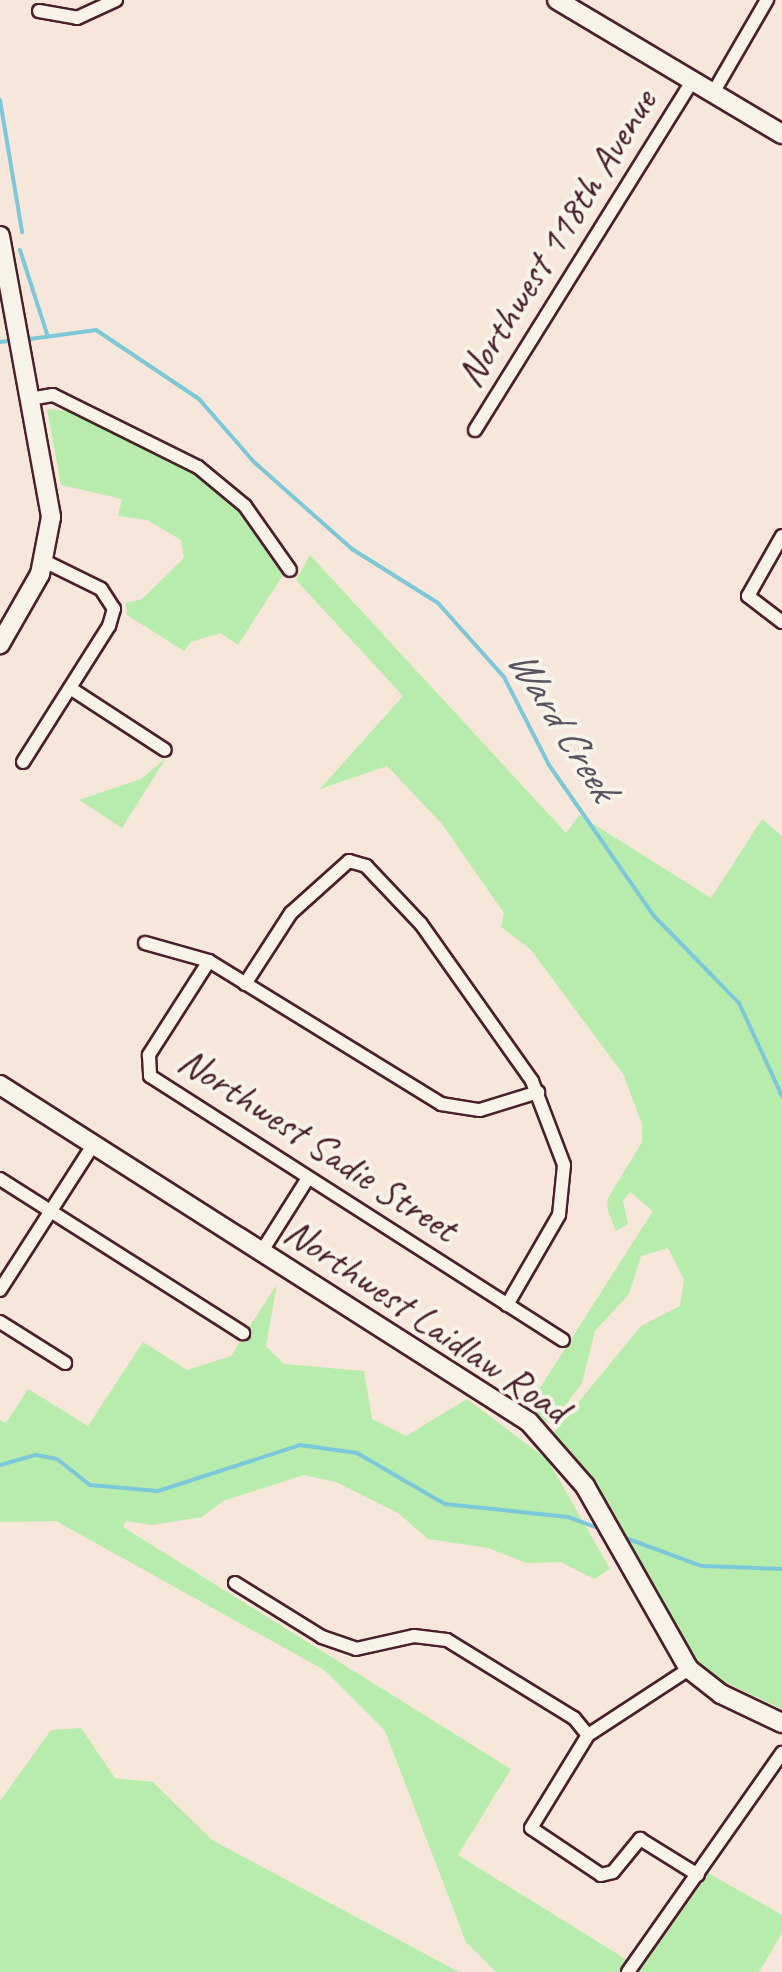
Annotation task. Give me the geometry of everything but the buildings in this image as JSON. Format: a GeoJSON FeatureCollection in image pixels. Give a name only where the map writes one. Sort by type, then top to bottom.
{"type":"FeatureCollection","features":[{"type":"Feature","properties":{"kind":"street"},"geometry":{"type":"LineString","coordinates":[[39,11],[77,18],[116,0]]}},
{"type":"Feature","properties":{"kind":"street"},"geometry":{"type":"LineString","coordinates":[[556,0],[782,134]]}},
{"type":"Feature","properties":{"kind":"street"},"geometry":{"type":"LineString","coordinates":[[713,93],[767,0]]}},
{"type":"Feature","properties":{"kind":"street","name":"Northwest 118th Avenue"},"geometry":{"type":"LineString","coordinates":[[476,430],[692,80]]}},
{"type":"Feature","properties":{"kind":"street"},"geometry":{"type":"LineString","coordinates":[[0,236],[51,518],[44,561],[0,644]]}},
{"type":"Feature","properties":{"kind":"street"},"geometry":{"type":"LineString","coordinates":[[30,399],[53,395],[198,467],[246,506],[290,570]]}},
{"type":"Feature","properties":{"kind":"street"},"geometry":{"type":"LineString","coordinates":[[782,536],[748,596],[782,622]]}},
{"type":"Feature","properties":{"kind":"street"},"geometry":{"type":"LineString","coordinates":[[23,762],[109,626],[112,602],[101,588],[44,561]]}},
{"type":"Feature","properties":{"kind":"street"},"geometry":{"type":"LineString","coordinates":[[70,688],[165,750]]}},
{"type":"Feature","properties":{"kind":"street"},"geometry":{"type":"LineString","coordinates":[[245,984],[292,913],[340,866],[355,861],[428,932],[538,1092],[561,1154],[564,1199],[552,1232],[507,1305]]}},
{"type":"Feature","properties":{"kind":"street"},"geometry":{"type":"LineString","coordinates":[[145,943],[209,960],[441,1104],[480,1110],[538,1092]]}},
{"type":"Feature","properties":{"kind":"street","name":"Northwest Sadie Street"},"geometry":{"type":"LineString","coordinates":[[209,960],[146,1069],[308,1178],[563,1340]]}},
{"type":"Feature","properties":{"kind":"street","name":"Northwest Laidlaw Road"},"geometry":{"type":"LineString","coordinates":[[0,1085],[544,1435],[585,1486],[689,1669],[721,1694],[782,1722]]}},
{"type":"Feature","properties":{"kind":"street"},"geometry":{"type":"LineString","coordinates":[[0,1290],[93,1145]]}},
{"type":"Feature","properties":{"kind":"street"},"geometry":{"type":"LineString","coordinates":[[262,1251],[308,1178]]}},
{"type":"Feature","properties":{"kind":"street"},"geometry":{"type":"LineString","coordinates":[[0,1179],[243,1333]]}},
{"type":"Feature","properties":{"kind":"street"},"geometry":{"type":"LineString","coordinates":[[0,1322],[64,1364]]}},
{"type":"Feature","properties":{"kind":"street"},"geometry":{"type":"LineString","coordinates":[[235,1583],[322,1637],[356,1649],[414,1636],[448,1640],[574,1718],[588,1735]]}},
{"type":"Feature","properties":{"kind":"street"},"geometry":{"type":"LineString","coordinates":[[689,1669],[588,1735],[531,1828],[601,1875],[613,1872],[640,1839],[698,1875]]}},
{"type":"Feature","properties":{"kind":"street"},"geometry":{"type":"LineString","coordinates":[[628,1972],[782,1753]]}},
{"type":"Feature","properties":{"kind":"green space"},"geometry":{"type":"Polygon","coordinates":[[[47,409],[71,411],[177,459],[236,500],[287,569],[238,645],[220,633],[191,642],[184,651],[127,615],[126,603],[142,599],[184,558],[181,540],[147,520],[118,516],[122,499],[61,485],[47,409]]]}},
{"type":"Feature","properties":{"kind":"green space"},"geometry":{"type":"Polygon","coordinates":[[[310,555],[566,833],[579,815],[711,898],[762,819],[782,836],[782,1709],[718,1679],[693,1659],[592,1478],[554,1432],[641,1326],[680,1306],[684,1280],[668,1248],[641,1256],[629,1294],[595,1331],[582,1383],[565,1406],[545,1424],[529,1405],[653,1211],[630,1192],[623,1201],[628,1224],[616,1231],[608,1211],[607,1200],[642,1142],[642,1124],[623,1074],[531,950],[501,927],[504,913],[442,824],[387,766],[320,789],[403,696],[296,580],[310,555]]]}},
{"type":"Feature","properties":{"kind":"green space"},"geometry":{"type":"Polygon","coordinates":[[[166,758],[122,828],[79,800],[141,779],[166,758]]]}},
{"type":"Feature","properties":{"kind":"green space"},"geometry":{"type":"Polygon","coordinates":[[[277,1284],[266,1346],[284,1364],[364,1371],[372,1419],[406,1436],[467,1399],[548,1460],[610,1569],[594,1579],[561,1562],[527,1563],[488,1548],[428,1539],[398,1513],[336,1482],[304,1475],[223,1501],[202,1517],[152,1525],[126,1521],[123,1527],[511,1769],[458,1855],[627,1960],[619,1972],[496,1972],[466,1942],[385,1731],[324,1670],[56,1521],[0,1522],[0,1420],[6,1423],[28,1389],[88,1426],[143,1342],[187,1370],[231,1356],[277,1284]]]}},
{"type":"Feature","properties":{"kind":"green space"},"geometry":{"type":"Polygon","coordinates":[[[81,1728],[115,1778],[153,1782],[212,1840],[459,1972],[0,1972],[0,1801],[51,1730],[81,1728]]]}},
{"type":"Feature","properties":{"kind":"green space"},"geometry":{"type":"Polygon","coordinates":[[[708,1873],[782,1915],[782,1933],[759,1972],[639,1972],[708,1873]]]}},
{"type":"Feature","properties":{"kind":"waterway"},"geometry":{"type":"LineString","coordinates":[[0,100],[22,232]]}},
{"type":"Feature","properties":{"kind":"waterway"},"geometry":{"type":"LineString","coordinates":[[20,250],[48,337]]}},
{"type":"Feature","properties":{"kind":"waterway","name":"Ward Creek"},"geometry":{"type":"LineString","coordinates":[[30,339],[96,330],[199,399],[254,462],[352,549],[438,603],[504,677],[549,765],[654,916],[739,1003],[782,1096]]}},
{"type":"Feature","properties":{"kind":"waterway","name":"Ward Creek"},"geometry":{"type":"LineString","coordinates":[[0,342],[9,341]]}},
{"type":"Feature","properties":{"kind":"waterway"},"geometry":{"type":"LineString","coordinates":[[0,1465],[36,1455],[57,1459],[90,1485],[158,1491],[300,1445],[357,1453],[445,1504],[568,1517],[596,1527]]}},
{"type":"Feature","properties":{"kind":"waterway"},"geometry":{"type":"LineString","coordinates":[[623,1537],[702,1566],[782,1569]]}}]}
